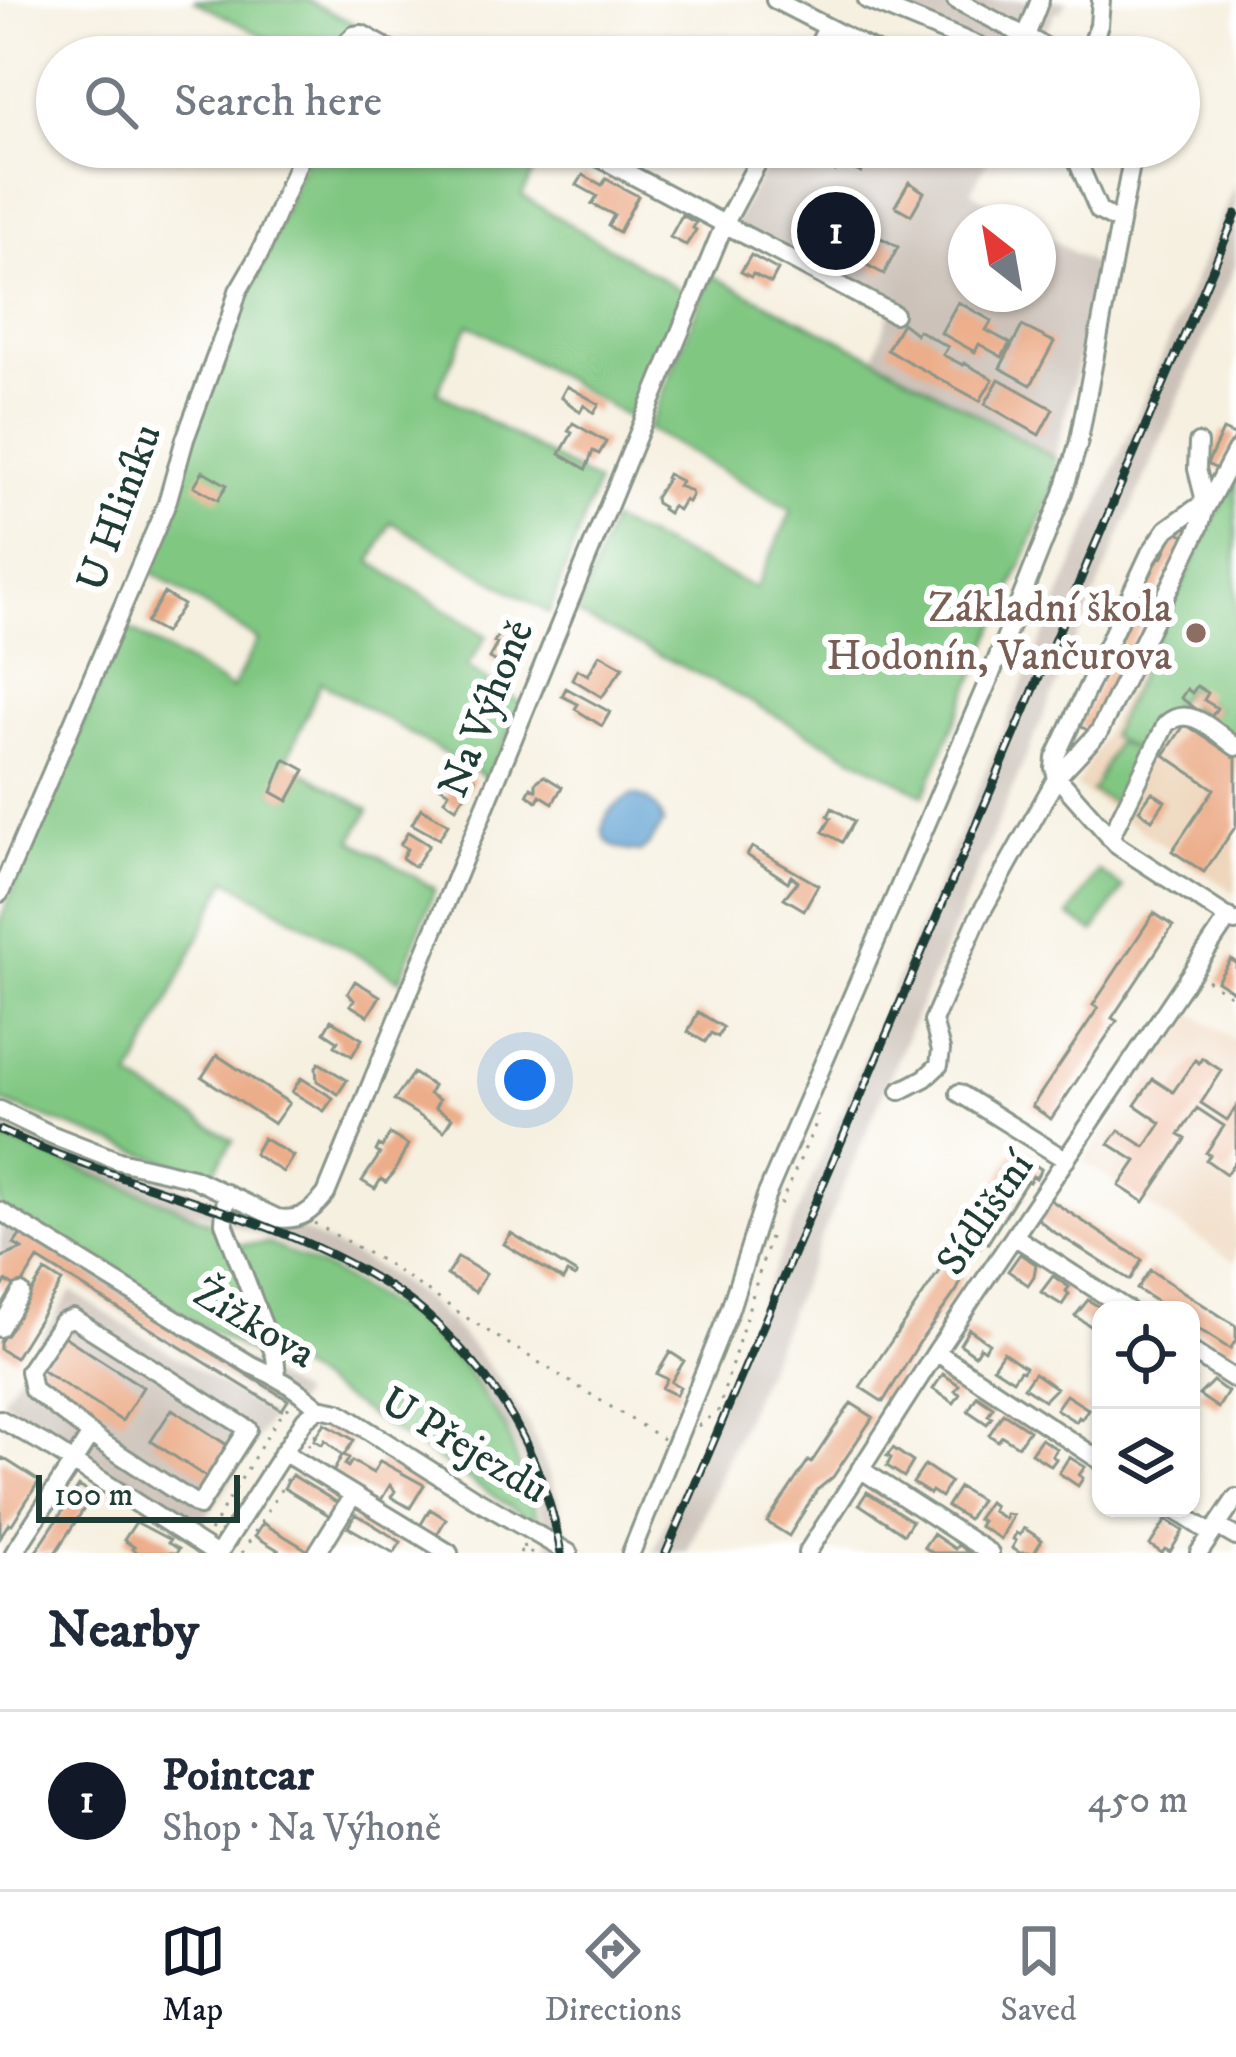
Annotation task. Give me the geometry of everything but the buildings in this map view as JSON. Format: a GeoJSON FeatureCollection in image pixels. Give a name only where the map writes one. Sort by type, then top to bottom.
{"type":"FeatureCollection","features":[{"type":"Feature","properties":{"kind":"street"},"geometry":{"type":"LineString","coordinates":[[775,0],[843,36]]}},
{"type":"Feature","properties":{"kind":"street"},"geometry":{"type":"LineString","coordinates":[[867,0],[955,36]]}},
{"type":"Feature","properties":{"kind":"street"},"geometry":{"type":"LineString","coordinates":[[956,0],[1024,36]]}},
{"type":"Feature","properties":{"kind":"street"},"geometry":{"type":"LineString","coordinates":[[1026,36],[1040,0]]}},
{"type":"Feature","properties":{"kind":"street"},"geometry":{"type":"LineString","coordinates":[[1095,36],[1101,0]]}},
{"type":"Feature","properties":{"kind":"street"},"geometry":{"type":"LineString","coordinates":[[823,36],[827,28]]}},
{"type":"Feature","properties":{"kind":"street","name":"U Hliníku"},"geometry":{"type":"LineString","coordinates":[[0,893],[158,524],[238,292],[296,168]]}},
{"type":"Feature","properties":{"kind":"street"},"geometry":{"type":"LineString","coordinates":[[618,168],[894,314]]}},
{"type":"Feature","properties":{"kind":"street","name":"Na Výhoně"},"geometry":{"type":"LineString","coordinates":[[302,1217],[326,1193],[335,1174],[724,225],[755,168]]}},
{"type":"Feature","properties":{"kind":"street"},"geometry":{"type":"LineString","coordinates":[[1080,168],[1099,211],[1120,222]]}},
{"type":"Feature","properties":{"kind":"street"},"geometry":{"type":"LineString","coordinates":[[631,1553],[730,1309],[766,1196],[1063,493],[1078,445],[1129,168]]}},
{"type":"Feature","properties":{"kind":"street"},"geometry":{"type":"LineString","coordinates":[[900,1091],[939,1064],[933,1021],[976,920],[1057,777],[1099,732],[1199,528],[1204,497],[1198,443]]}},
{"type":"Feature","properties":{"kind":"street"},"geometry":{"type":"LineString","coordinates":[[1233,920],[1110,838],[1054,768],[1150,554],[1167,529],[1203,507],[1236,451]]}},
{"type":"Feature","properties":{"kind":"street"},"geometry":{"type":"LineString","coordinates":[[1110,838],[1174,716],[1186,714],[1236,747]]}},
{"type":"Feature","properties":{"kind":"street","name":"Sídlištní"},"geometry":{"type":"LineString","coordinates":[[807,1553],[1014,1236],[1233,920]]}},
{"type":"Feature","properties":{"kind":"street"},"geometry":{"type":"LineString","coordinates":[[959,1093],[1066,1160]]}},
{"type":"Feature","properties":{"kind":"street"},"geometry":{"type":"LineString","coordinates":[[0,1110],[119,1161],[193,1178],[277,1217],[302,1217]]}},
{"type":"Feature","properties":{"kind":"street"},"geometry":{"type":"LineString","coordinates":[[226,1193],[224,1223],[275,1356],[277,1376]]}},
{"type":"Feature","properties":{"kind":"street","name":"Žižkova"},"geometry":{"type":"LineString","coordinates":[[0,1211],[251,1365],[277,1376],[322,1413],[305,1419],[291,1456],[211,1550]]}},
{"type":"Feature","properties":{"kind":"street"},"geometry":{"type":"LineString","coordinates":[[1014,1236],[1114,1301]]}},
{"type":"Feature","properties":{"kind":"street"},"geometry":{"type":"LineString","coordinates":[[0,1328],[22,1294]]}},
{"type":"Feature","properties":{"kind":"street"},"geometry":{"type":"LineString","coordinates":[[73,1318],[248,1429],[200,1506],[91,1434],[33,1390],[29,1371],[62,1322],[73,1318]]}},
{"type":"Feature","properties":{"kind":"street"},"geometry":{"type":"LineString","coordinates":[[936,1352],[1092,1455]]}},
{"type":"Feature","properties":{"kind":"street"},"geometry":{"type":"LineString","coordinates":[[1200,1357],[1236,1380]]}},
{"type":"Feature","properties":{"kind":"street","name":"U Přejezdu"},"geometry":{"type":"LineString","coordinates":[[322,1413],[339,1412],[569,1553]]}},
{"type":"Feature","properties":{"kind":"street"},"geometry":{"type":"LineString","coordinates":[[2,1423],[211,1550]]}},
{"type":"Feature","properties":{"kind":"street"},"geometry":{"type":"LineString","coordinates":[[14,1553],[91,1434]]}},
{"type":"Feature","properties":{"kind":"street"},"geometry":{"type":"LineString","coordinates":[[291,1456],[449,1553]]}},
{"type":"Feature","properties":{"kind":"street"},"geometry":{"type":"LineString","coordinates":[[860,1469],[990,1553]]}},
{"type":"Feature","properties":{"kind":"street"},"geometry":{"type":"LineString","coordinates":[[316,1553],[353,1495]]}},
{"type":"Feature","properties":{"kind":"street"},"geometry":{"type":"LineString","coordinates":[[1199,1553],[1234,1506]]}},
{"type":"Feature","properties":{"kind":"street"},"geometry":{"type":"LineString","coordinates":[[1190,1517],[1236,1538]]}},
{"type":"Feature","properties":{"kind":"street"},"geometry":{"type":"LineString","coordinates":[[407,1553],[418,1534]]}},
{"type":"Feature","properties":{"kind":"path"},"geometry":{"type":"LineString","coordinates":[[1200,976],[1236,999]]}},
{"type":"Feature","properties":{"kind":"path"},"geometry":{"type":"LineString","coordinates":[[779,1207],[818,1119],[809,1097]]}},
{"type":"Feature","properties":{"kind":"path"},"geometry":{"type":"LineString","coordinates":[[302,1217],[677,1440],[718,1411],[772,1230]]}},
{"type":"Feature","properties":{"kind":"path"},"geometry":{"type":"LineString","coordinates":[[211,1550],[275,1423],[300,1391]]}},
{"type":"Feature","properties":{"kind":"path"},"geometry":{"type":"LineString","coordinates":[[242,1553],[291,1456],[322,1413]]}},
{"type":"Feature","properties":{"kind":"shaded area"},"geometry":{"type":"Polygon","coordinates":[[[857,0],[1067,0],[1044,36],[946,36],[857,0]]]}},
{"type":"Feature","properties":{"kind":"shaded area"},"geometry":{"type":"Polygon","coordinates":[[[764,168],[984,168],[971,191],[993,204],[948,204],[948,312],[1056,312],[1056,242],[1101,269],[1055,458],[874,357],[890,311],[731,230],[764,168]]]}},
{"type":"Feature","properties":{"kind":"shaded area"},"geometry":{"type":"Polygon","coordinates":[[[1236,183],[1236,264],[687,1553],[653,1553],[1236,183]]]}},
{"type":"Feature","properties":{"kind":"shaded area","name":"Základní škola Hodonín, Vančurova"},"geometry":{"type":"Polygon","coordinates":[[[1236,479],[1236,894],[1076,787],[1236,479]]]}},
{"type":"Feature","properties":{"kind":"shaded area"},"geometry":{"type":"Polygon","coordinates":[[[1186,1008],[1236,1041],[1236,1263],[1084,1162],[1186,1008]]]}},
{"type":"Feature","properties":{"kind":"shaded area"},"geometry":{"type":"Polygon","coordinates":[[[0,1119],[299,1229],[379,1268],[416,1293],[477,1352],[530,1428],[559,1500],[571,1553],[551,1553],[526,1468],[488,1398],[437,1338],[404,1310],[368,1286],[291,1248],[221,1220],[125,1191],[0,1141],[0,1119]]]}},
{"type":"Feature","properties":{"kind":"shaded area"},"geometry":{"type":"Polygon","coordinates":[[[0,1211],[301,1395],[287,1417],[22,1249],[0,1258],[0,1211]]]}},
{"type":"Feature","properties":{"kind":"shaded area"},"geometry":{"type":"Polygon","coordinates":[[[71,1291],[272,1416],[200,1527],[2,1400],[71,1291]]]}},
{"type":"Feature","properties":{"kind":"green space"},"geometry":{"type":"Polygon","coordinates":[[[193,0],[307,0],[354,24],[348,36],[263,36],[193,0]]]}},
{"type":"Feature","properties":{"kind":"green space"},"geometry":{"type":"Polygon","coordinates":[[[301,168],[535,168],[522,196],[686,293],[632,419],[469,324],[437,392],[597,483],[549,613],[391,522],[371,562],[487,636],[467,667],[522,704],[489,779],[321,682],[273,792],[288,800],[304,772],[369,810],[352,840],[435,889],[400,980],[227,879],[131,1079],[233,1140],[210,1178],[0,1101],[0,921],[124,626],[232,689],[258,640],[147,569],[203,409],[301,168]]]}},
{"type":"Feature","properties":{"kind":"green space"},"geometry":{"type":"Polygon","coordinates":[[[711,275],[874,357],[1055,458],[1054,488],[924,795],[578,615],[611,521],[756,588],[792,510],[648,429],[711,275]]]}},
{"type":"Feature","properties":{"kind":"green space"},"geometry":{"type":"Polygon","coordinates":[[[1236,481],[1236,742],[1193,712],[1188,704],[1209,718],[1217,708],[1186,688],[1159,725],[1118,805],[1092,792],[1116,742],[1134,750],[1110,736],[1236,481]]]}},
{"type":"Feature","properties":{"kind":"green space"},"geometry":{"type":"Polygon","coordinates":[[[1098,871],[1123,888],[1094,932],[1069,916],[1098,871]]]}},
{"type":"Feature","properties":{"kind":"green space"},"geometry":{"type":"Polygon","coordinates":[[[0,1137],[177,1207],[214,1225],[237,1245],[267,1243],[330,1271],[405,1315],[464,1368],[505,1427],[541,1527],[292,1365],[260,1359],[0,1208],[0,1137]]]}},
{"type":"Feature","properties":{"kind":"water"},"geometry":{"type":"Polygon","coordinates":[[[633,795],[653,804],[663,824],[640,852],[612,845],[603,830],[610,812],[633,795]]]}},
{"type":"Feature","properties":{"kind":"railway"},"geometry":{"type":"LineString","coordinates":[[666,1553],[1236,214]]}},
{"type":"Feature","properties":{"kind":"railway"},"geometry":{"type":"LineString","coordinates":[[0,1130],[311,1245],[407,1299],[467,1356],[512,1417],[542,1483],[561,1553]]}},
{"type":"Feature","properties":{"kind":"place","name":"Pointcar"},"geometry":{"type":"Point","coordinates":[836,231]}},
{"type":"Feature","properties":{"kind":"place","name":"Základní škola Hodonín, Vančurova"},"geometry":{"type":"Point","coordinates":[1196,633]}}]}
